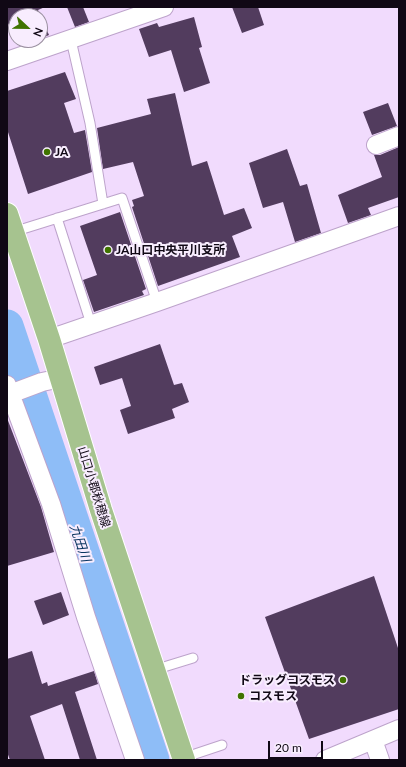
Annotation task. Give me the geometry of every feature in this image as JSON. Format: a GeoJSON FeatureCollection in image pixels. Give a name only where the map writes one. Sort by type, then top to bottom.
{"type":"FeatureCollection","features":[{"type":"Feature","properties":{"kind":"main road","name":"山口小郡秋穂線"},"geometry":{"type":"LineString","coordinates":[[10,223],[49,339],[52,380],[100,510],[183,759]]}},
{"type":"Feature","properties":{"kind":"street"},"geometry":{"type":"LineString","coordinates":[[7,61],[164,7]]}},
{"type":"Feature","properties":{"kind":"street"},"geometry":{"type":"LineString","coordinates":[[376,145],[399,136]]}},
{"type":"Feature","properties":{"kind":"street"},"geometry":{"type":"LineString","coordinates":[[49,339],[399,216]]}},
{"type":"Feature","properties":{"kind":"street"},"geometry":{"type":"LineString","coordinates":[[52,380],[10,390],[50,504],[86,617],[135,760]]}},
{"type":"Feature","properties":{"kind":"street"},"geometry":{"type":"LineString","coordinates":[[325,760],[399,729]]}},
{"type":"Feature","properties":{"kind":"street"},"geometry":{"type":"LineString","coordinates":[[373,740],[380,760]]}},
{"type":"Feature","properties":{"kind":"lane"},"geometry":{"type":"LineString","coordinates":[[71,40],[90,123],[103,204]]}},
{"type":"Feature","properties":{"kind":"lane"},"geometry":{"type":"LineString","coordinates":[[10,223],[57,218],[122,198],[157,302]]}},
{"type":"Feature","properties":{"kind":"lane"},"geometry":{"type":"LineString","coordinates":[[57,218],[91,324]]}},
{"type":"Feature","properties":{"kind":"lane"},"geometry":{"type":"LineString","coordinates":[[154,670],[193,658]]}},
{"type":"Feature","properties":{"kind":"lane"},"geometry":{"type":"LineString","coordinates":[[183,759],[222,745]]}},
{"type":"Feature","properties":{"kind":"building"},"geometry":{"type":"Polygon","coordinates":[[[7,7],[45,7],[8,8],[7,25],[7,7]]]}},
{"type":"Feature","properties":{"kind":"building"},"geometry":{"type":"Polygon","coordinates":[[[67,7],[83,7],[89,22],[75,27],[67,7]]]}},
{"type":"Feature","properties":{"kind":"building"},"geometry":{"type":"Polygon","coordinates":[[[232,7],[258,7],[264,25],[242,33],[232,7]]]}},
{"type":"Feature","properties":{"kind":"building"},"geometry":{"type":"Polygon","coordinates":[[[194,17],[202,47],[199,48],[210,83],[184,92],[171,50],[149,57],[139,29],[157,23],[159,27],[194,17]]]}},
{"type":"Feature","properties":{"kind":"building","name":"JA"},"geometry":{"type":"Polygon","coordinates":[[[65,72],[76,99],[64,103],[74,133],[85,130],[92,172],[28,194],[7,129],[7,91],[65,72]]]}},
{"type":"Feature","properties":{"kind":"building"},"geometry":{"type":"Polygon","coordinates":[[[175,93],[192,166],[207,161],[224,215],[244,208],[252,228],[232,236],[240,257],[158,286],[132,207],[134,206],[132,200],[144,196],[133,162],[103,169],[97,128],[151,114],[147,99],[175,93]]]}},
{"type":"Feature","properties":{"kind":"building"},"geometry":{"type":"Polygon","coordinates":[[[388,103],[397,126],[372,135],[363,112],[388,103]]]}},
{"type":"Feature","properties":{"kind":"building"},"geometry":{"type":"Polygon","coordinates":[[[399,147],[399,197],[368,208],[371,215],[348,223],[338,195],[382,177],[374,155],[380,155],[399,147]]]}},
{"type":"Feature","properties":{"kind":"building"},"geometry":{"type":"Polygon","coordinates":[[[287,149],[300,186],[307,184],[321,233],[295,242],[283,202],[263,208],[249,163],[287,149]]]}},
{"type":"Feature","properties":{"kind":"building","name":"JA山口中央平川支所"},"geometry":{"type":"Polygon","coordinates":[[[120,212],[146,289],[142,291],[144,295],[94,312],[83,280],[97,275],[80,226],[120,212]]]}},
{"type":"Feature","properties":{"kind":"building"},"geometry":{"type":"Polygon","coordinates":[[[160,344],[174,385],[182,383],[189,402],[172,409],[175,418],[128,434],[120,410],[131,406],[122,378],[100,385],[94,367],[160,344]]]}},
{"type":"Feature","properties":{"kind":"building"},"geometry":{"type":"Polygon","coordinates":[[[7,418],[41,507],[54,552],[7,566],[7,418]]]}},
{"type":"Feature","properties":{"kind":"building","name":"ドラッグコスモス"},"geometry":{"type":"Polygon","coordinates":[[[374,576],[399,651],[399,709],[309,739],[265,617],[374,576]]]}},
{"type":"Feature","properties":{"kind":"building"},"geometry":{"type":"Polygon","coordinates":[[[61,592],[69,615],[43,625],[34,601],[61,592]]]}},
{"type":"Feature","properties":{"kind":"building"},"geometry":{"type":"Polygon","coordinates":[[[32,651],[42,684],[47,682],[48,686],[94,671],[98,684],[75,692],[97,760],[80,760],[62,704],[30,716],[45,760],[10,760],[7,752],[7,659],[32,651]]]}},
{"type":"Feature","properties":{"kind":"waterway","name":"九田川"},"geometry":{"type":"LineString","coordinates":[[7,326],[153,760]]}},
{"type":"Feature","properties":{"kind":"place","name":"JA"},"geometry":{"type":"Point","coordinates":[47,152]}},
{"type":"Feature","properties":{"kind":"place","name":"JA山口中央平川支所"},"geometry":{"type":"Point","coordinates":[108,250]}},
{"type":"Feature","properties":{"kind":"place","name":"ドラッグコスモス"},"geometry":{"type":"Point","coordinates":[343,680]}},
{"type":"Feature","properties":{"kind":"place","name":"コスモス"},"geometry":{"type":"Point","coordinates":[241,696]}}]}
